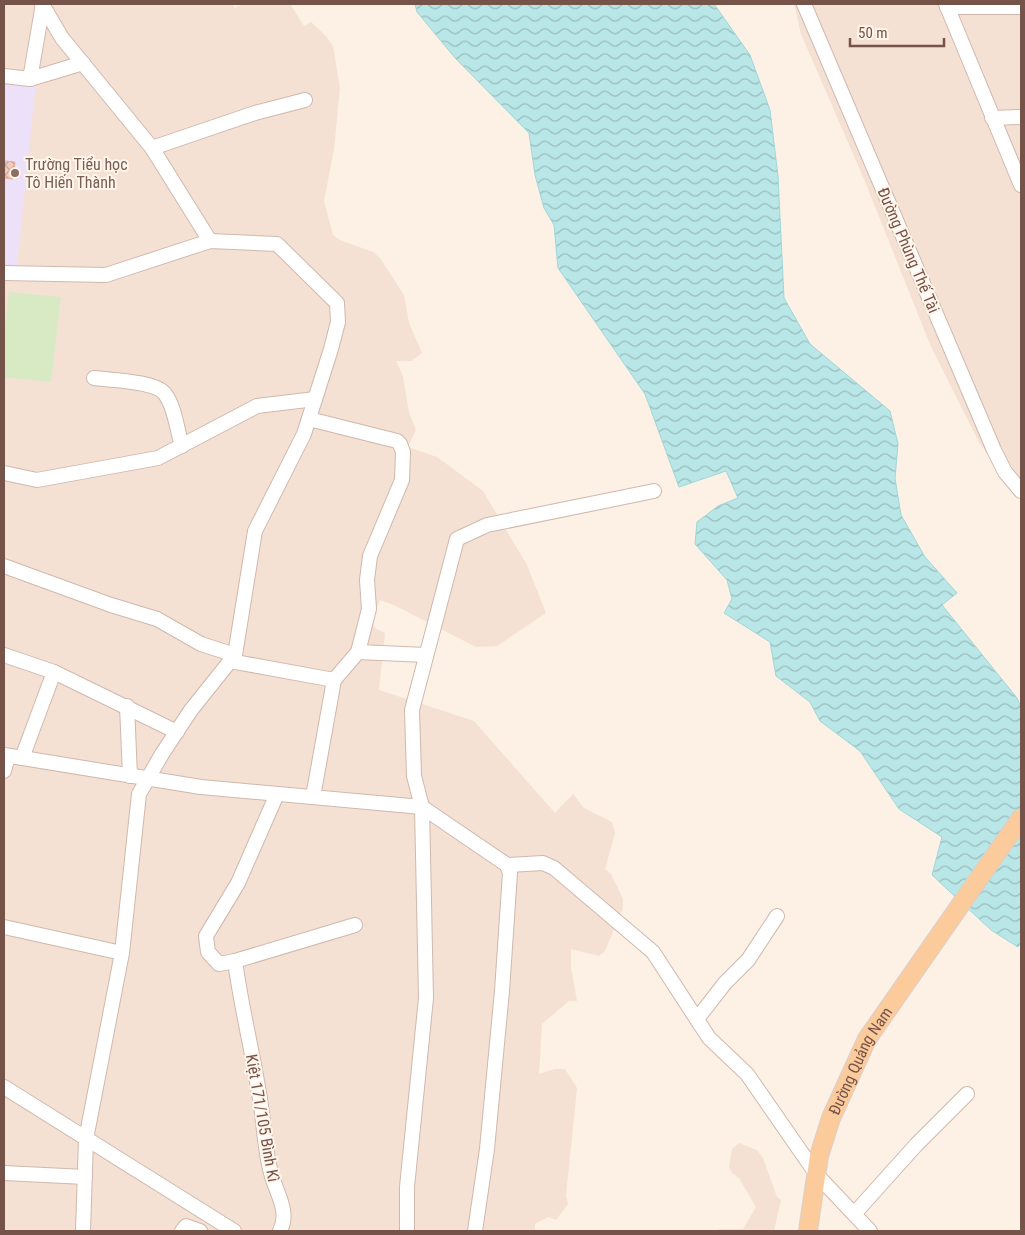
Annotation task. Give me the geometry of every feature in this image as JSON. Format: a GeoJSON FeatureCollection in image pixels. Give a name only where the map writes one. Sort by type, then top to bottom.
{"type":"FeatureCollection","features":[{"type":"Feature","properties":{"kind":"main road","name":"Đường Quảng Nam"},"geometry":{"type":"LineString","coordinates":[[808,1231],[819,1156],[831,1118],[867,1039],[1021,818]]}},
{"type":"Feature","properties":{"kind":"street"},"geometry":{"type":"LineString","coordinates":[[42,4],[62,38],[152,148],[210,241]]}},
{"type":"Feature","properties":{"kind":"street"},"geometry":{"type":"LineString","coordinates":[[30,79],[42,4]]}},
{"type":"Feature","properties":{"kind":"street","name":"Đường Phùng Thế Tài"},"geometry":{"type":"LineString","coordinates":[[804,4],[994,450],[1005,472],[1021,491]]}},
{"type":"Feature","properties":{"kind":"street"},"geometry":{"type":"LineString","coordinates":[[1021,7],[946,5],[1021,185]]}},
{"type":"Feature","properties":{"kind":"street"},"geometry":{"type":"LineString","coordinates":[[4,76],[30,79],[83,64]]}},
{"type":"Feature","properties":{"kind":"street"},"geometry":{"type":"LineString","coordinates":[[152,148],[255,113],[305,100]]}},
{"type":"Feature","properties":{"kind":"street"},"geometry":{"type":"LineString","coordinates":[[992,118],[1021,117]]}},
{"type":"Feature","properties":{"kind":"street"},"geometry":{"type":"LineString","coordinates":[[4,273],[106,275],[210,241],[277,244],[337,303],[338,322],[304,434],[255,531],[232,658],[177,732],[139,794],[122,953],[86,1139],[83,1231]]}},
{"type":"Feature","properties":{"kind":"street"},"geometry":{"type":"LineString","coordinates":[[94,378],[146,385],[161,389],[168,399],[182,446]]}},
{"type":"Feature","properties":{"kind":"street"},"geometry":{"type":"LineString","coordinates":[[4,473],[37,480],[158,458],[257,406],[315,399]]}},
{"type":"Feature","properties":{"kind":"street"},"geometry":{"type":"LineString","coordinates":[[309,419],[396,441],[402,447],[403,473],[400,488],[369,562],[367,580],[369,609],[358,652],[334,680],[313,797]]}},
{"type":"Feature","properties":{"kind":"street"},"geometry":{"type":"LineString","coordinates":[[407,1231],[407,1187],[426,998],[422,806],[414,776],[412,710],[457,539],[487,526],[654,491]]}},
{"type":"Feature","properties":{"kind":"street"},"geometry":{"type":"LineString","coordinates":[[4,566],[111,605],[157,619],[201,644],[232,658],[334,680]]}},
{"type":"Feature","properties":{"kind":"street"},"geometry":{"type":"LineString","coordinates":[[358,652],[426,655]]}},
{"type":"Feature","properties":{"kind":"street"},"geometry":{"type":"LineString","coordinates":[[4,655],[54,672],[177,732]]}},
{"type":"Feature","properties":{"kind":"street"},"geometry":{"type":"LineString","coordinates":[[22,758],[54,672]]}},
{"type":"Feature","properties":{"kind":"street"},"geometry":{"type":"LineString","coordinates":[[127,706],[130,776]]}},
{"type":"Feature","properties":{"kind":"street"},"geometry":{"type":"LineString","coordinates":[[4,771],[6,756],[201,787],[422,806],[507,865],[510,874],[502,991],[487,1149],[475,1231]]}},
{"type":"Feature","properties":{"kind":"street"},"geometry":{"type":"LineString","coordinates":[[276,794],[238,883],[206,936],[208,952],[219,964],[235,961],[356,924]]}},
{"type":"Feature","properties":{"kind":"street"},"geometry":{"type":"LineString","coordinates":[[507,865],[543,863],[561,874],[653,952],[709,1038],[747,1074],[817,1175],[870,1231]]}},
{"type":"Feature","properties":{"kind":"street"},"geometry":{"type":"LineString","coordinates":[[697,1019],[724,983],[748,960],[777,916]]}},
{"type":"Feature","properties":{"kind":"street"},"geometry":{"type":"LineString","coordinates":[[4,928],[122,953]]}},
{"type":"Feature","properties":{"kind":"street","name":"Kiệt 171/105 Bình Kì"},"geometry":{"type":"LineString","coordinates":[[235,961],[241,1004],[260,1095],[265,1142],[271,1173],[283,1207],[284,1223],[280,1231]]}},
{"type":"Feature","properties":{"kind":"street"},"geometry":{"type":"LineString","coordinates":[[4,1087],[234,1231]]}},
{"type":"Feature","properties":{"kind":"street"},"geometry":{"type":"LineString","coordinates":[[854,1213],[916,1145],[967,1094]]}},
{"type":"Feature","properties":{"kind":"street"},"geometry":{"type":"LineString","coordinates":[[4,1173],[85,1177]]}},
{"type":"Feature","properties":{"kind":"street"},"geometry":{"type":"LineString","coordinates":[[182,1231],[186,1226],[200,1231]]}},
{"type":"Feature","properties":{"kind":"shaded area"},"geometry":{"type":"Polygon","coordinates":[[[4,4],[232,4],[235,8],[243,4],[290,4],[304,26],[311,22],[326,36],[333,46],[340,88],[334,149],[324,201],[333,235],[340,240],[373,252],[380,258],[404,295],[409,323],[422,353],[411,361],[396,361],[403,376],[409,413],[416,430],[408,447],[437,457],[483,491],[527,565],[546,613],[497,646],[476,647],[396,606],[380,600],[371,620],[375,628],[385,633],[379,690],[474,721],[555,813],[573,794],[584,808],[612,822],[615,833],[605,869],[611,874],[623,899],[623,908],[605,951],[599,956],[571,949],[571,968],[577,1001],[569,1001],[542,1024],[539,1074],[555,1069],[565,1069],[577,1088],[566,1196],[568,1204],[556,1220],[548,1217],[535,1224],[535,1231],[4,1231],[4,4]]]}},
{"type":"Feature","properties":{"kind":"shaded area"},"geometry":{"type":"Polygon","coordinates":[[[794,4],[1021,4],[1021,496],[980,444],[931,347],[866,184],[801,34],[794,4]]]}},
{"type":"Feature","properties":{"kind":"shaded area","name":"Trường Tiểu học Tô Hiến Thành"},"geometry":{"type":"Polygon","coordinates":[[[4,79],[36,82],[17,266],[4,264],[4,79]]]}},
{"type":"Feature","properties":{"kind":"shaded area"},"geometry":{"type":"Polygon","coordinates":[[[739,1143],[757,1150],[763,1158],[777,1197],[781,1200],[774,1231],[717,1231],[719,1229],[743,1229],[756,1207],[739,1178],[732,1173],[729,1167],[732,1149],[739,1143]]]}},
{"type":"Feature","properties":{"kind":"green space"},"geometry":{"type":"Polygon","coordinates":[[[9,292],[61,297],[51,382],[4,377],[4,340],[9,292]]]}},
{"type":"Feature","properties":{"kind":"water"},"geometry":{"type":"Polygon","coordinates":[[[415,4],[714,4],[750,55],[770,110],[778,176],[784,298],[810,344],[890,411],[898,444],[895,478],[901,515],[925,557],[957,593],[942,605],[1017,698],[1021,707],[1021,943],[1018,947],[991,930],[932,875],[942,837],[899,809],[860,751],[820,721],[810,702],[776,676],[770,642],[724,613],[732,599],[727,580],[695,544],[697,522],[718,506],[738,498],[726,471],[679,487],[645,394],[558,268],[554,225],[544,208],[535,175],[529,133],[456,59],[417,12],[415,4]]]}},
{"type":"Feature","properties":{"kind":"building"},"geometry":{"type":"Polygon","coordinates":[[[4,161],[15,162],[13,179],[4,178],[4,161]]]}},
{"type":"Feature","properties":{"kind":"place","name":"Trường Tiểu học Tô Hiến Thành"},"geometry":{"type":"Point","coordinates":[15,173]}}]}
